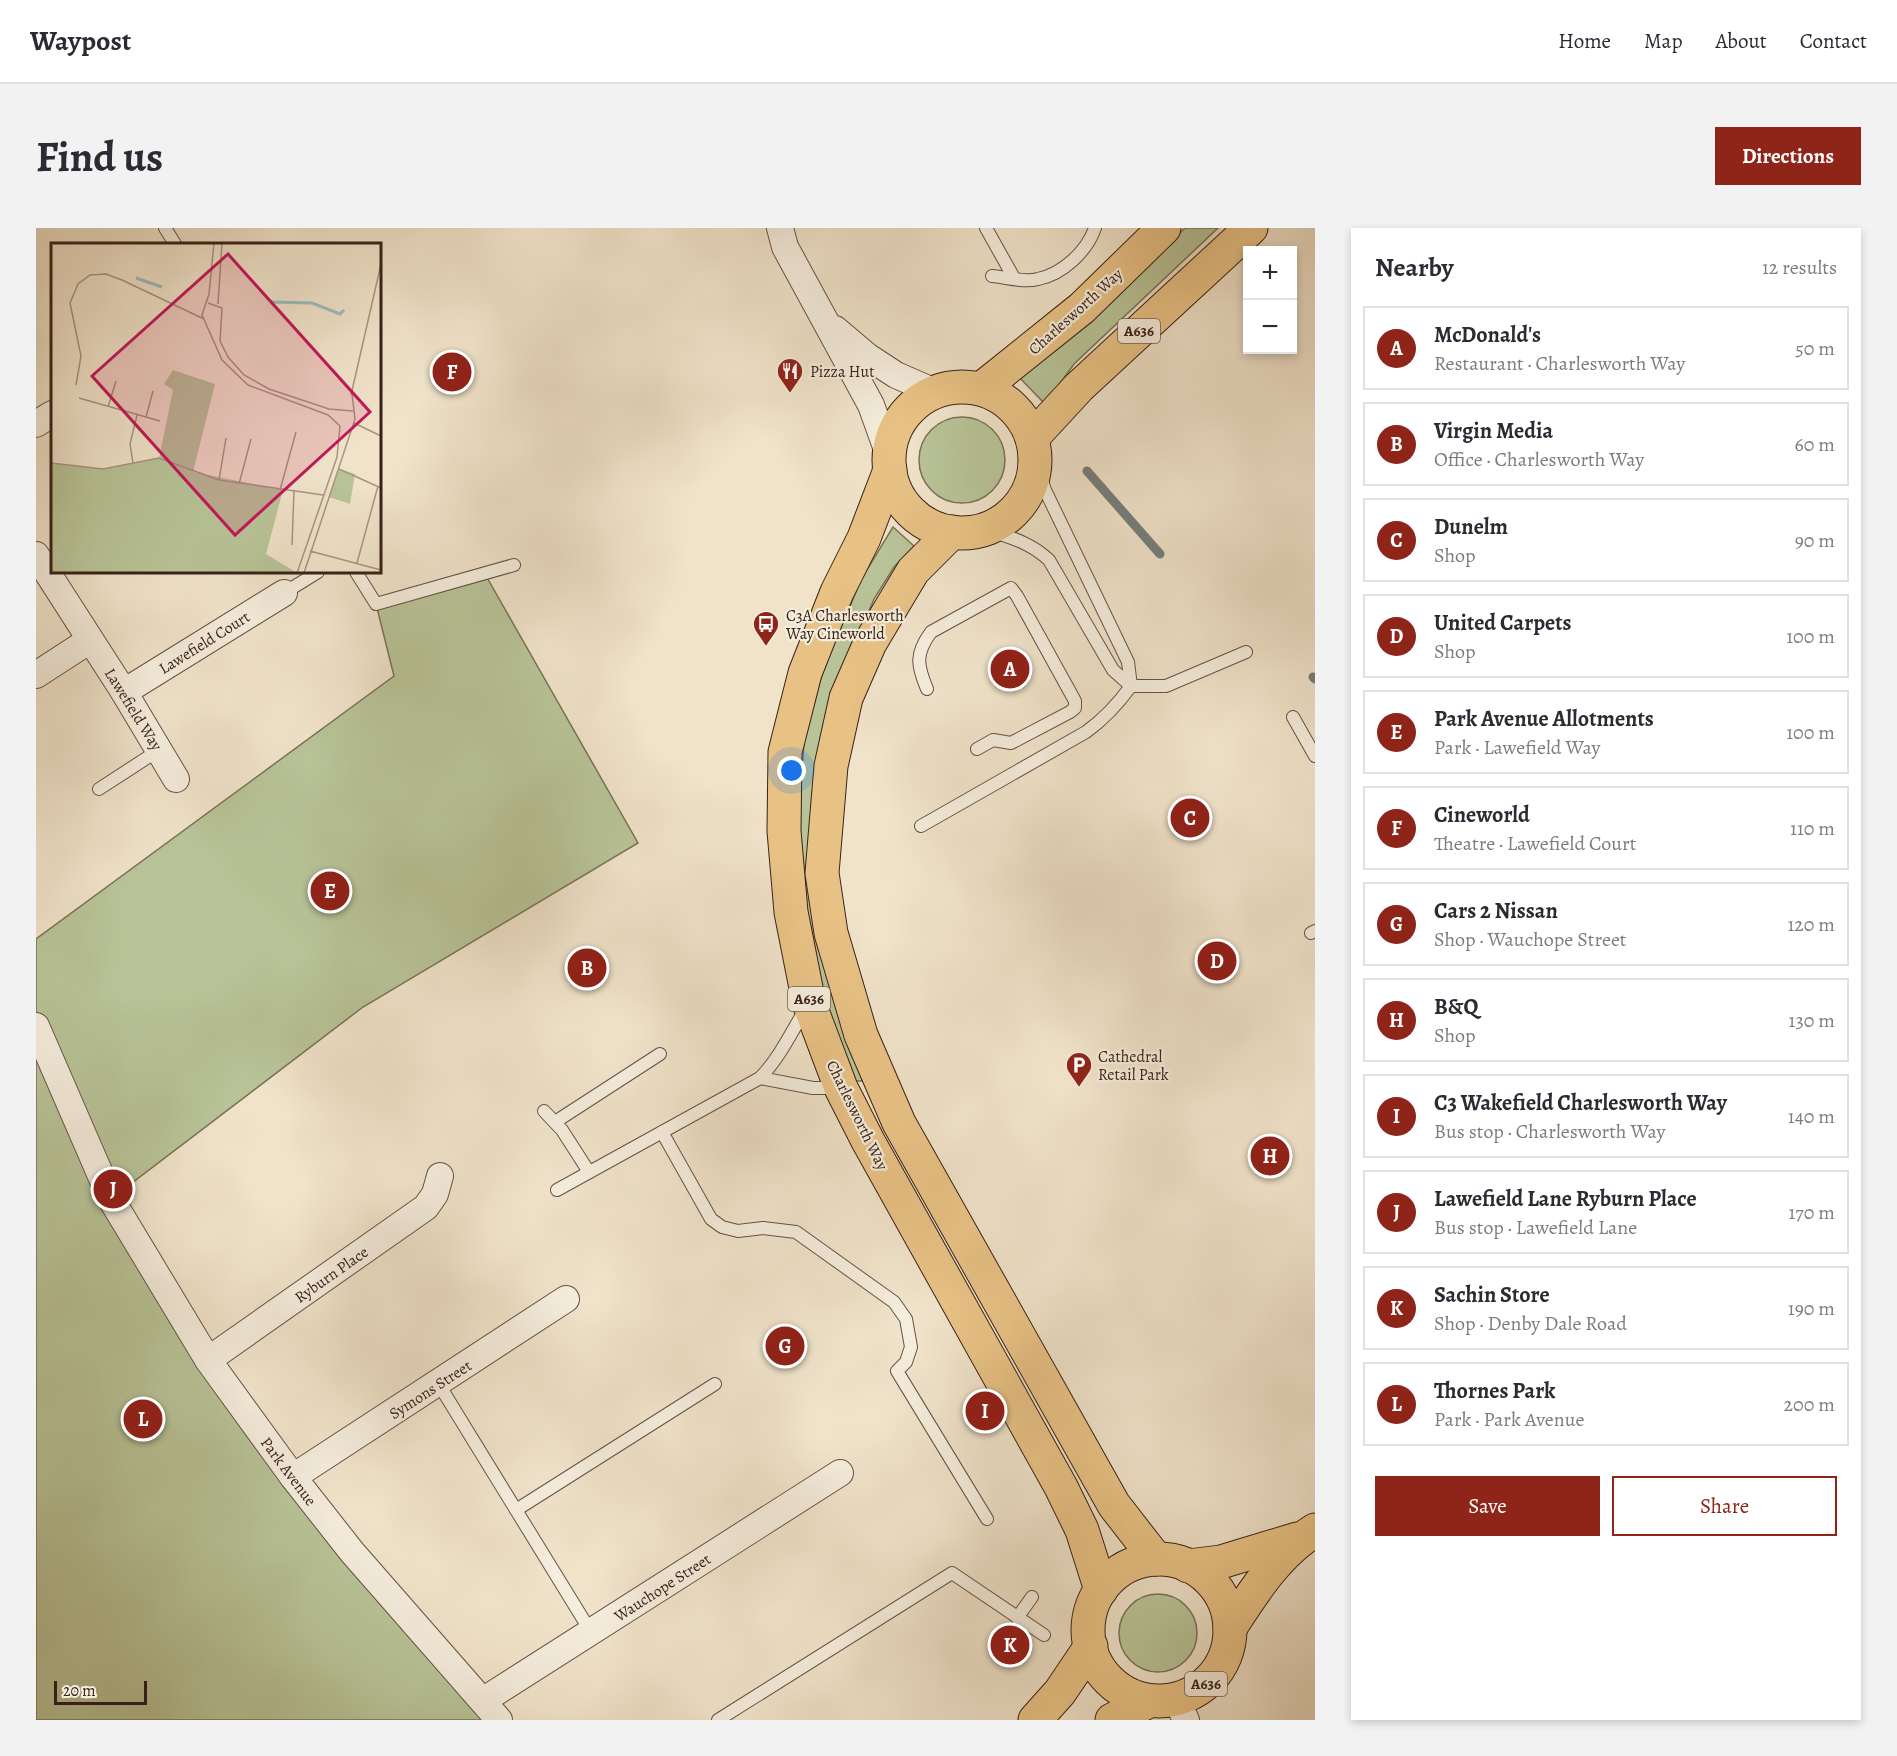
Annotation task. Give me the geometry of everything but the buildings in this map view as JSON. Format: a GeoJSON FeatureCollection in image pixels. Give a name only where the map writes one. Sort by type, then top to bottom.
{"type":"FeatureCollection","features":[{"type":"Feature","properties":{"kind":"main road","name":"Charlesworth Way"},"geometry":{"type":"LineString","coordinates":[[981,390],[1082,308],[1164,228]]}},
{"type":"Feature","properties":{"kind":"main road","name":"A636"},"geometry":{"type":"LineString","coordinates":[[1034,448],[1079,387],[1251,228]]}},
{"type":"Feature","properties":{"kind":"main road"},"geometry":{"type":"LineString","coordinates":[[958,387],[981,390],[1003,399],[1021,417],[1034,448],[1033,478],[1026,495],[1016,510],[1002,521],[985,529],[969,533],[952,532],[929,525],[910,512],[897,492],[890,463],[890,446],[899,423],[914,405],[935,393],[958,387]]}},
{"type":"Feature","properties":{"kind":"main road","name":"Charlesworth Way"},"geometry":{"type":"LineString","coordinates":[[890,463],[864,538],[837,592],[805,673],[785,752],[784,831],[791,912],[809,1003],[841,1088],[868,1141],[1061,1487],[1082,1530],[1101,1590]]}},
{"type":"Feature","properties":{"kind":"main road","name":"Charlesworth Way"},"geometry":{"type":"LineString","coordinates":[[952,532],[913,571],[870,644],[846,698],[831,766],[822,873],[831,933],[861,1035],[899,1123],[1114,1505],[1156,1559]]}},
{"type":"Feature","properties":{"kind":"main road","name":"A636"},"geometry":{"type":"LineString","coordinates":[[1188,1566],[1221,1562],[1310,1534]]}},
{"type":"Feature","properties":{"kind":"main road","name":"A636"},"geometry":{"type":"LineString","coordinates":[[1230,1628],[1252,1593],[1275,1564],[1310,1534]]}},
{"type":"Feature","properties":{"kind":"main road","name":"A636"},"geometry":{"type":"LineString","coordinates":[[1112,1720],[1170,1707],[1192,1693],[1216,1672],[1225,1658],[1230,1643],[1227,1607],[1218,1590],[1205,1576],[1188,1566],[1173,1560],[1156,1559],[1135,1563],[1116,1574],[1101,1590],[1093,1604],[1089,1620],[1090,1647],[1098,1665],[1110,1680],[1125,1692],[1170,1707]]}},
{"type":"Feature","properties":{"kind":"main road"},"geometry":{"type":"LineString","coordinates":[[1035,1720],[1060,1692],[1090,1647]]}},
{"type":"Feature","properties":{"kind":"street"},"geometry":{"type":"LineString","coordinates":[[780,228],[785,247],[871,405],[890,463]]}},
{"type":"Feature","properties":{"kind":"street"},"geometry":{"type":"LineString","coordinates":[[823,319],[867,356],[896,375],[935,393]]}},
{"type":"Feature","properties":{"kind":"street"},"geometry":{"type":"LineString","coordinates":[[36,424],[51,415]]}},
{"type":"Feature","properties":{"kind":"street","name":"Lawefield Way"},"geometry":{"type":"LineString","coordinates":[[36,555],[124,692],[176,779]]}},
{"type":"Feature","properties":{"kind":"street","name":"Lawefield Court"},"geometry":{"type":"LineString","coordinates":[[124,692],[284,592]]}},
{"type":"Feature","properties":{"kind":"street"},"geometry":{"type":"LineString","coordinates":[[36,675],[90,640]]}},
{"type":"Feature","properties":{"kind":"street","name":"Park Avenue"},"geometry":{"type":"LineString","coordinates":[[36,1026],[111,1199],[208,1360],[293,1477],[352,1552],[492,1710]]}},
{"type":"Feature","properties":{"kind":"street","name":"Ryburn Place"},"geometry":{"type":"LineString","coordinates":[[208,1360],[426,1207],[435,1194],[440,1176]]}},
{"type":"Feature","properties":{"kind":"street","name":"Symons Street"},"geometry":{"type":"LineString","coordinates":[[293,1477],[566,1299]]}},
{"type":"Feature","properties":{"kind":"street","name":"Wauchope Street"},"geometry":{"type":"LineString","coordinates":[[492,1710],[591,1632],[840,1473]]}},
{"type":"Feature","properties":{"kind":"lane"},"geometry":{"type":"LineString","coordinates":[[165,228],[173,243]]}},
{"type":"Feature","properties":{"kind":"lane"},"geometry":{"type":"LineString","coordinates":[[986,228],[1014,278]]}},
{"type":"Feature","properties":{"kind":"lane"},"geometry":{"type":"LineString","coordinates":[[992,276],[1037,280],[1055,273],[1082,252],[1095,228]]}},
{"type":"Feature","properties":{"kind":"lane"},"geometry":{"type":"LineString","coordinates":[[921,826],[1086,732],[1118,704],[1131,686],[1128,662],[1045,490],[1034,448]]}},
{"type":"Feature","properties":{"kind":"lane"},"geometry":{"type":"LineString","coordinates":[[985,529],[1019,540],[1037,549],[1049,560],[1113,670],[1131,686],[1167,686],[1246,652]]}},
{"type":"Feature","properties":{"kind":"lane"},"geometry":{"type":"LineString","coordinates":[[357,573],[376,604],[514,565]]}},
{"type":"Feature","properties":{"kind":"lane"},"geometry":{"type":"LineString","coordinates":[[284,592],[316,573]]}},
{"type":"Feature","properties":{"kind":"lane"},"geometry":{"type":"LineString","coordinates":[[927,689],[918,658],[931,632],[1011,588],[1075,701],[1075,708],[1011,743],[993,740],[977,748]]}},
{"type":"Feature","properties":{"kind":"lane"},"geometry":{"type":"LineString","coordinates":[[1293,717],[1315,756]]}},
{"type":"Feature","properties":{"kind":"lane"},"geometry":{"type":"LineString","coordinates":[[99,789],[159,750]]}},
{"type":"Feature","properties":{"kind":"lane"},"geometry":{"type":"LineString","coordinates":[[556,1190],[760,1078],[779,1057],[809,1003]]}},
{"type":"Feature","properties":{"kind":"lane"},"geometry":{"type":"LineString","coordinates":[[555,1122],[660,1054]]}},
{"type":"Feature","properties":{"kind":"lane"},"geometry":{"type":"LineString","coordinates":[[760,1078],[813,1088],[841,1088]]}},
{"type":"Feature","properties":{"kind":"lane"},"geometry":{"type":"LineString","coordinates":[[544,1111],[555,1122],[589,1172]]}},
{"type":"Feature","properties":{"kind":"lane"},"geometry":{"type":"LineString","coordinates":[[662,1132],[711,1219],[722,1227],[738,1231],[763,1228],[796,1232],[894,1302],[906,1319],[911,1347],[906,1362],[897,1371],[987,1519]]}},
{"type":"Feature","properties":{"kind":"lane"},"geometry":{"type":"LineString","coordinates":[[438,1383],[591,1632]]}},
{"type":"Feature","properties":{"kind":"lane"},"geometry":{"type":"LineString","coordinates":[[516,1510],[715,1384]]}},
{"type":"Feature","properties":{"kind":"lane"},"geometry":{"type":"LineString","coordinates":[[718,1720],[952,1573],[1044,1635]]}},
{"type":"Feature","properties":{"kind":"lane"},"geometry":{"type":"LineString","coordinates":[[1017,1618],[1032,1597]]}},
{"type":"Feature","properties":{"kind":"green space"},"geometry":{"type":"Polygon","coordinates":[[[1185,228],[1218,228],[1074,364],[1045,404],[1016,374],[1119,292],[1185,228]]]}},
{"type":"Feature","properties":{"kind":"green space"},"geometry":{"type":"Polygon","coordinates":[[[962,417],[986,424],[998,436],[1005,460],[998,484],[986,496],[962,503],[938,496],[926,484],[919,460],[926,436],[938,424],[962,417]]]}},
{"type":"Feature","properties":{"kind":"green space"},"geometry":{"type":"Polygon","coordinates":[[[893,527],[914,546],[894,567],[874,599],[835,691],[838,1015],[863,1081],[853,1081],[823,1002],[801,902],[798,828],[804,742],[824,667],[862,578],[893,527]]]}},
{"type":"Feature","properties":{"kind":"green space"},"geometry":{"type":"Polygon","coordinates":[[[485,574],[638,843],[363,1007],[111,1199],[208,1360],[489,1720],[36,1720],[36,939],[394,676],[376,604],[485,574]]]}},
{"type":"Feature","properties":{"kind":"green space"},"geometry":{"type":"Polygon","coordinates":[[[1150,1594],[1166,1594],[1180,1600],[1191,1611],[1197,1625],[1197,1641],[1191,1655],[1180,1666],[1166,1672],[1150,1672],[1136,1666],[1125,1655],[1119,1641],[1119,1625],[1125,1611],[1136,1600],[1150,1594]]]}},
{"type":"Feature","properties":{"kind":"waterway"},"geometry":{"type":"LineString","coordinates":[[1087,471],[1160,554]]}},
{"type":"Feature","properties":{"kind":"place","name":"Cineworld"},"geometry":{"type":"Point","coordinates":[452,372]}},
{"type":"Feature","properties":{"kind":"place","name":"Pizza Hut"},"geometry":{"type":"Point","coordinates":[790,394]}},
{"type":"Feature","properties":{"kind":"place","name":"C3A Charlesworth Way Cineworld"},"geometry":{"type":"Point","coordinates":[766,647]}},
{"type":"Feature","properties":{"kind":"place","name":"McDonald's"},"geometry":{"type":"Point","coordinates":[1010,669]}},
{"type":"Feature","properties":{"kind":"place","name":"Dunelm"},"geometry":{"type":"Point","coordinates":[1190,818]}},
{"type":"Feature","properties":{"kind":"place","name":"Park Avenue Allotments"},"geometry":{"type":"Point","coordinates":[330,891]}},
{"type":"Feature","properties":{"kind":"place","name":"United Carpets"},"geometry":{"type":"Point","coordinates":[1217,961]}},
{"type":"Feature","properties":{"kind":"place","name":"Virgin Media"},"geometry":{"type":"Point","coordinates":[587,968]}},
{"type":"Feature","properties":{"kind":"place","name":"Cathedral Retail Park"},"geometry":{"type":"Point","coordinates":[1079,1088]}},
{"type":"Feature","properties":{"kind":"place","name":"B&Q"},"geometry":{"type":"Point","coordinates":[1270,1156]}},
{"type":"Feature","properties":{"kind":"place","name":"Lawefield Lane Ryburn Place"},"geometry":{"type":"Point","coordinates":[113,1189]}},
{"type":"Feature","properties":{"kind":"place","name":"Cars 2 Nissan"},"geometry":{"type":"Point","coordinates":[785,1346]}},
{"type":"Feature","properties":{"kind":"place","name":"C3 Wakefield Charlesworth Way"},"geometry":{"type":"Point","coordinates":[985,1411]}},
{"type":"Feature","properties":{"kind":"place","name":"Thornes Park"},"geometry":{"type":"Point","coordinates":[143,1419]}},
{"type":"Feature","properties":{"kind":"place","name":"Sachin Store"},"geometry":{"type":"Point","coordinates":[1010,1645]}}]}
